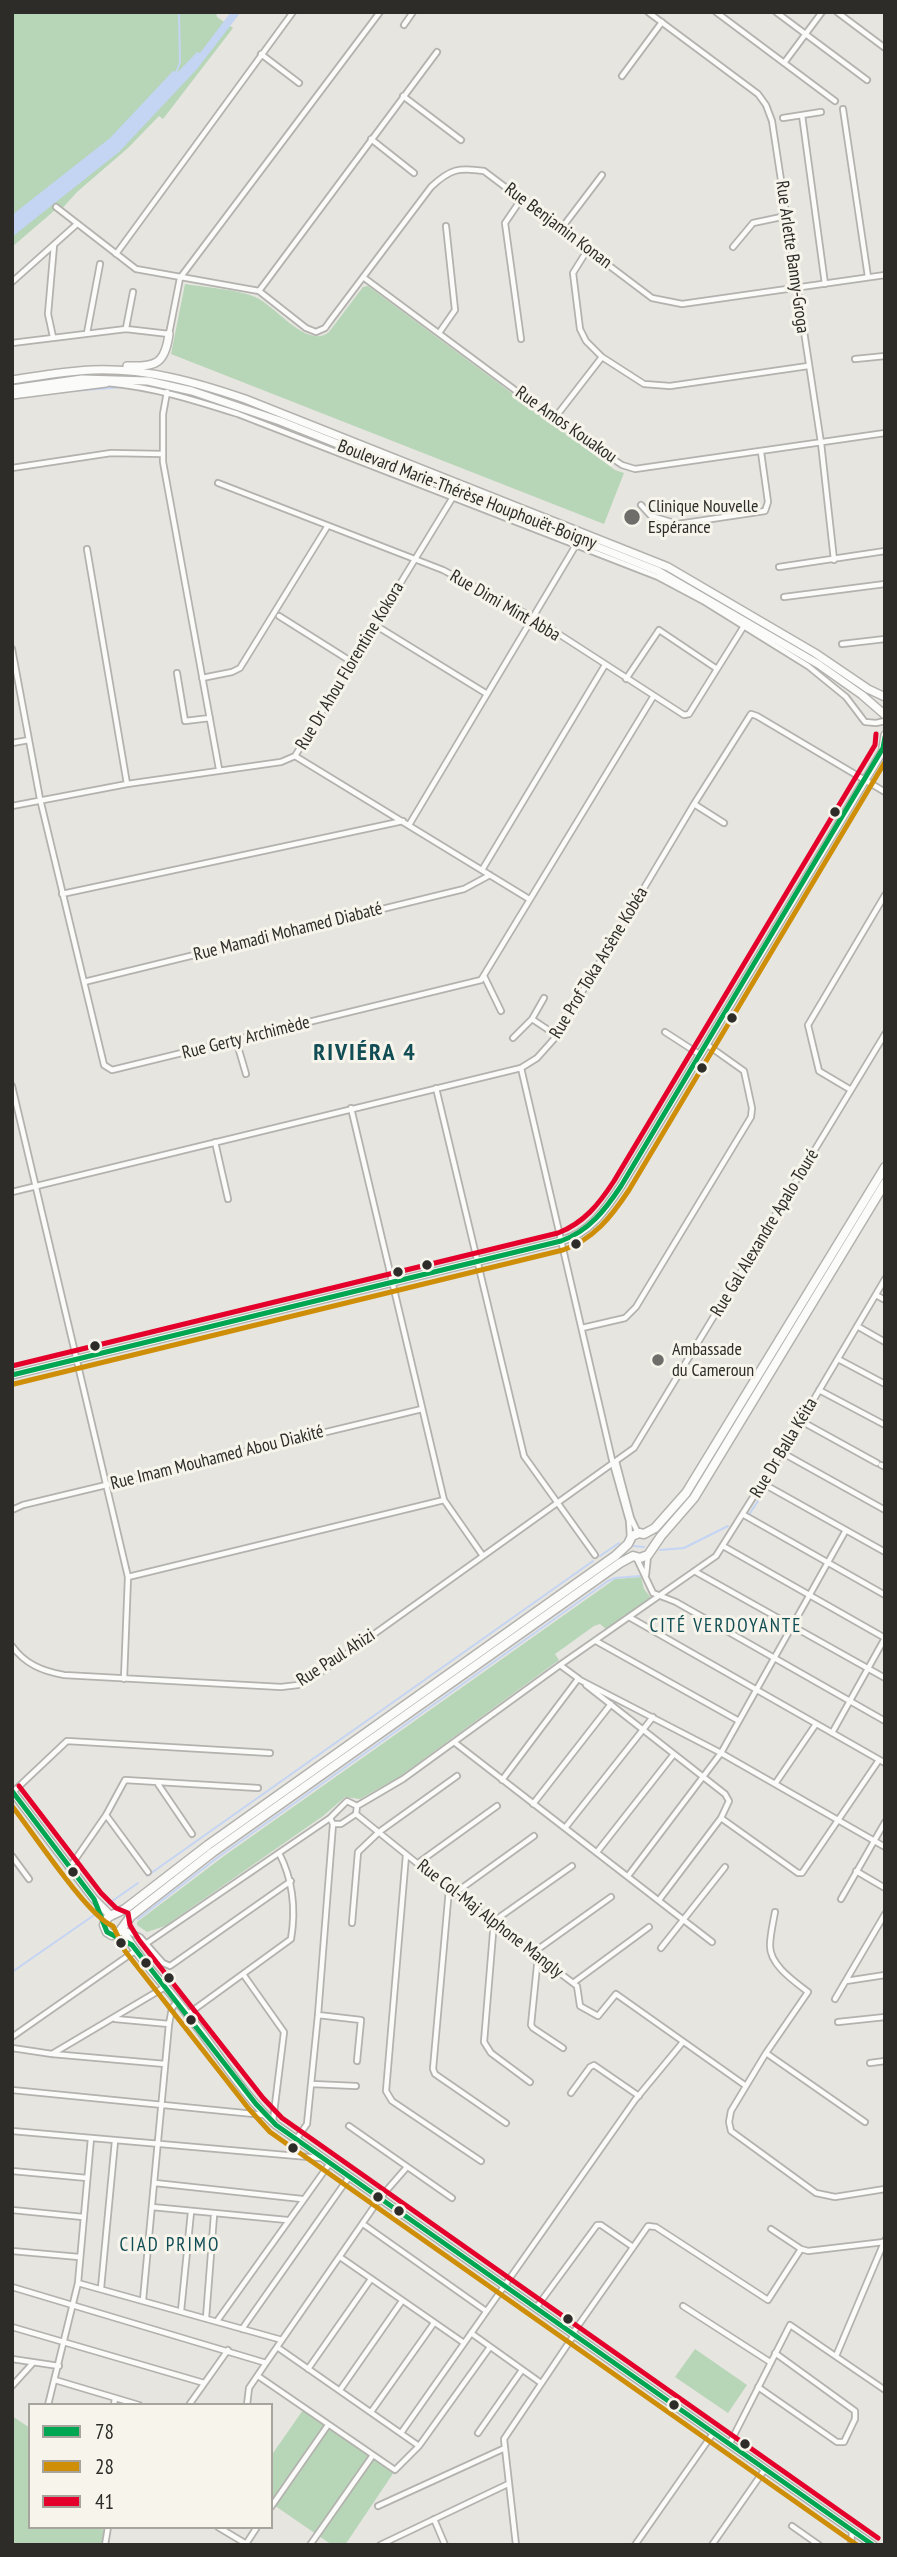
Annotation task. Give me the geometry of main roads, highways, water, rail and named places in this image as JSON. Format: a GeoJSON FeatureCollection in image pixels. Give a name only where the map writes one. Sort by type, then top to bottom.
{"type":"FeatureCollection","features":[{"type":"Feature","properties":{"kind":"highway"},"geometry":{"type":"LineString","coordinates":[[885,1167],[687,1493],[660,1524],[629,1541],[615,1556],[208,1845],[110,1918],[107,1931],[120,1929],[131,1916],[213,1852],[620,1563],[648,1555],[652,1546],[694,1498],[885,1183]]}},
{"type":"Feature","properties":{"kind":"highway"},"geometry":{"type":"LineString","coordinates":[[642,1534],[650,1539],[652,1546]]}},
{"type":"Feature","properties":{"kind":"highway"},"geometry":{"type":"LineString","coordinates":[[629,1541],[635,1557]]}},
{"type":"Feature","properties":{"kind":"highway"},"geometry":{"type":"LineString","coordinates":[[110,1918],[121,1919],[120,1929]]}},
{"type":"Feature","properties":{"kind":"main road"},"geometry":{"type":"LineString","coordinates":[[92,370],[105,366],[154,364],[165,352],[169,334]]}},
{"type":"Feature","properties":{"kind":"main road","name":"Boulevard Marie-Thérèse Houphouët-Boigny"},"geometry":{"type":"LineString","coordinates":[[12,380],[92,370],[126,370],[167,376],[218,390],[639,554],[694,580],[885,697]]}},
{"type":"Feature","properties":{"kind":"main road","name":"Boulevard Marie-Thérèse Houphouët-Boigny"},"geometry":{"type":"LineString","coordinates":[[12,389],[82,379],[148,381],[212,397],[280,421],[658,571],[818,664],[885,715]]}},
{"type":"Feature","properties":{"kind":"main road"},"geometry":{"type":"LineString","coordinates":[[12,395],[106,383]]}},
{"type":"Feature","properties":{"kind":"main road"},"geometry":{"type":"LineString","coordinates":[[12,1375],[478,1263],[561,1241],[587,1228],[608,1206],[884,747],[885,735]]}},
{"type":"Feature","properties":{"kind":"main road"},"geometry":{"type":"LineString","coordinates":[[13,1791],[110,1918]]}},
{"type":"Feature","properties":{"kind":"main road"},"geometry":{"type":"LineString","coordinates":[[120,1929],[272,2122],[873,2545]]}},
{"type":"Feature","properties":{"kind":"water"},"geometry":{"type":"Polygon","coordinates":[[[231,12],[241,12],[197,69],[119,152],[12,237],[12,215],[110,138],[173,71],[178,72],[197,52],[200,53],[231,12]]]}},
{"type":"Feature","properties":{"kind":"waterway"},"geometry":{"type":"LineString","coordinates":[[176,73],[180,62],[179,12]]}},
{"type":"Feature","properties":{"kind":"waterway"},"geometry":{"type":"LineString","coordinates":[[73,391],[123,387]]}},
{"type":"Feature","properties":{"kind":"waterway"},"geometry":{"type":"LineString","coordinates":[[746,1519],[766,1489]]}},
{"type":"Feature","properties":{"kind":"waterway"},"geometry":{"type":"LineString","coordinates":[[660,1550],[684,1548],[728,1526]]}},
{"type":"Feature","properties":{"kind":"waterway"},"geometry":{"type":"LineString","coordinates":[[600,1556],[619,1543]]}},
{"type":"Feature","properties":{"kind":"waterway"},"geometry":{"type":"LineString","coordinates":[[634,1546],[644,1547]]}},
{"type":"Feature","properties":{"kind":"waterway"},"geometry":{"type":"LineString","coordinates":[[147,1876],[593,1561]]}},
{"type":"Feature","properties":{"kind":"waterway"},"geometry":{"type":"LineString","coordinates":[[138,1919],[217,1858],[608,1581],[640,1576]]}},
{"type":"Feature","properties":{"kind":"waterway"},"geometry":{"type":"LineString","coordinates":[[108,1904],[138,1883]]}},
{"type":"Feature","properties":{"kind":"waterway"},"geometry":{"type":"LineString","coordinates":[[12,1972],[100,1911]]}},
{"type":"Feature","properties":{"kind":"place","name":"Clinique Nouvelle Espérance"},"geometry":{"type":"Point","coordinates":[632,517]}},
{"type":"Feature","properties":{"kind":"place","name":"Ambassade du Cameroun"},"geometry":{"type":"Point","coordinates":[658,1360]}},
{"type":"Feature","properties":{"kind":"district","name":"RIVIÉRA 4"},"geometry":{"type":"Point","coordinates":[365,1053]}},
{"type":"Feature","properties":{"kind":"district","name":"CITÉ VERDOYANTE"},"geometry":{"type":"Point","coordinates":[726,1627]}},
{"type":"Feature","properties":{"kind":"district","name":"CIAD PRIMO"},"geometry":{"type":"Point","coordinates":[170,2246]}}]}
